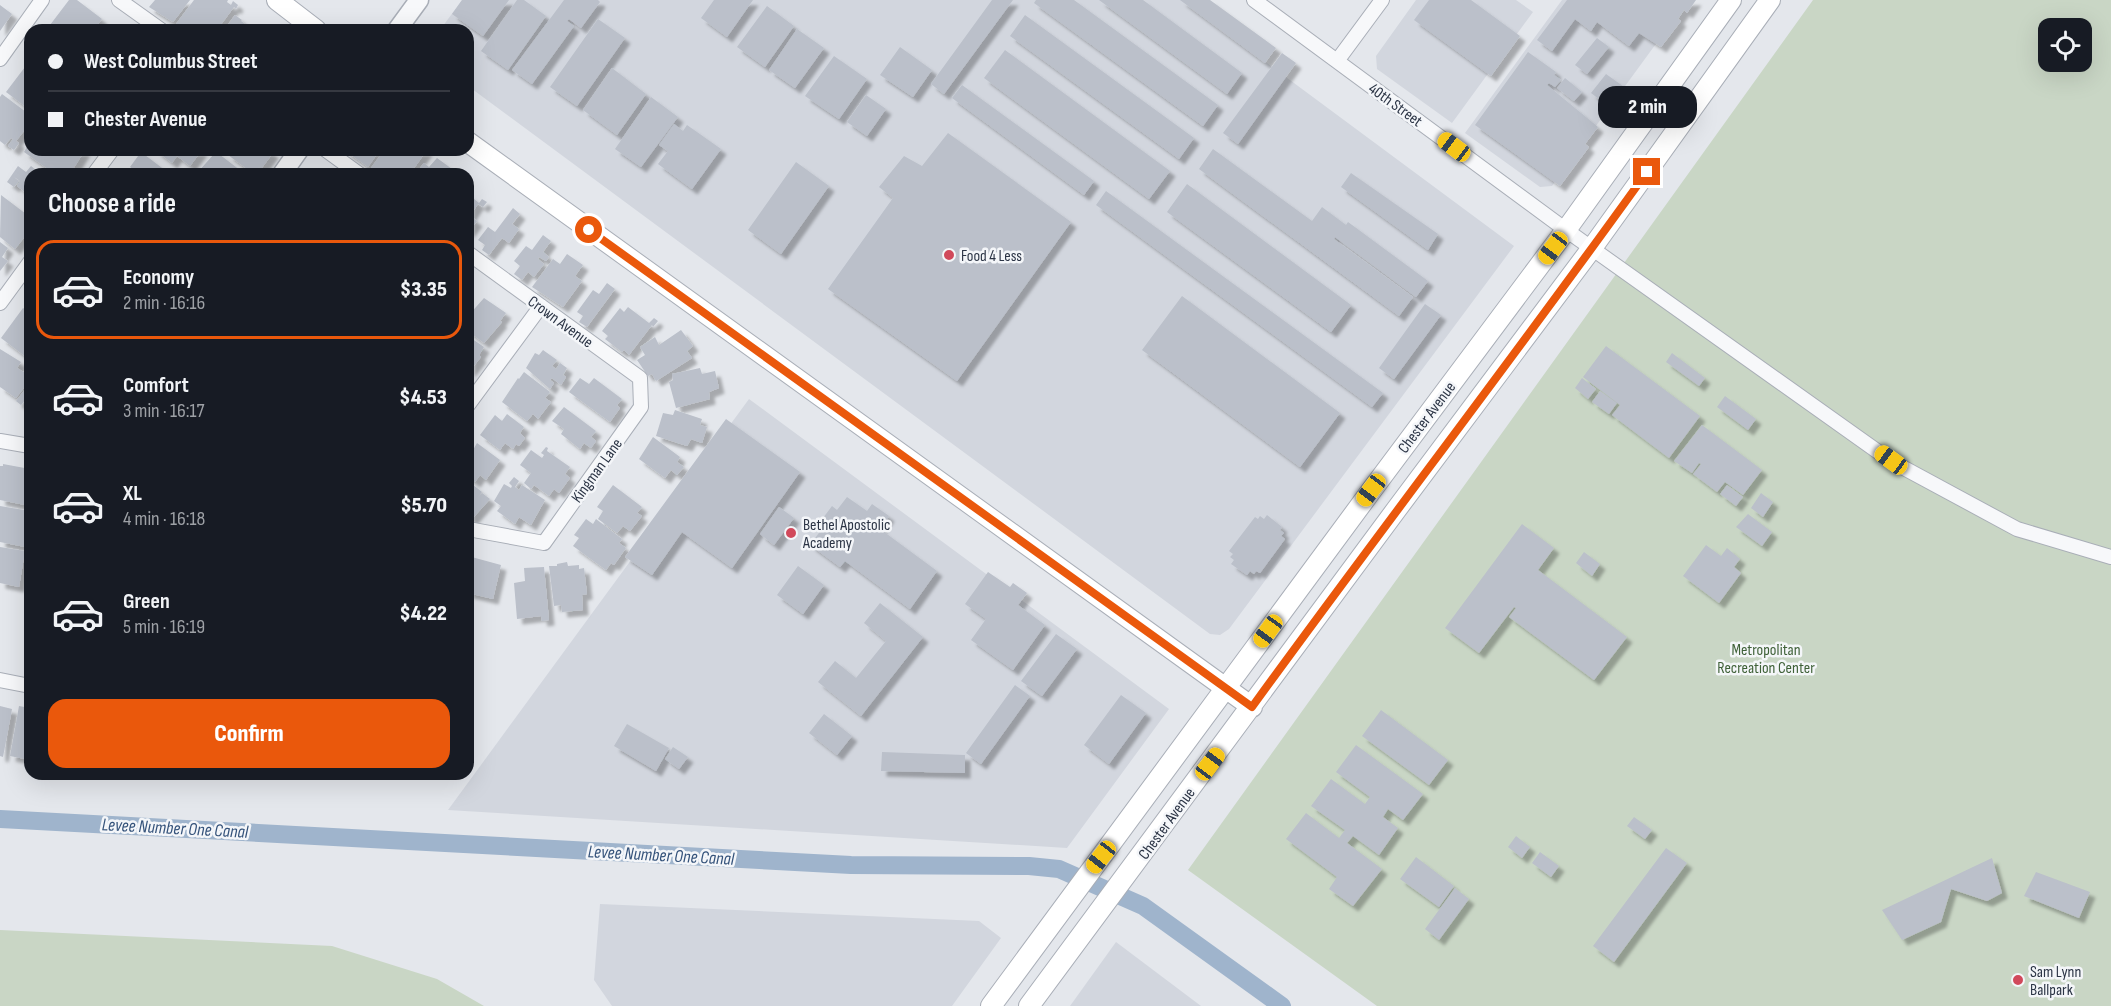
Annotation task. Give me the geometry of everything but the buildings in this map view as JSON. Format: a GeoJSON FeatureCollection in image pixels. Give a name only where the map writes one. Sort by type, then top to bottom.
{"type":"FeatureCollection","features":[{"type":"Feature","properties":{"kind":"main road"},"geometry":{"type":"LineString","coordinates":[[277,0],[308,24]]}},
{"type":"Feature","properties":{"kind":"main road","name":"Chester Avenue"},"geometry":{"type":"LineString","coordinates":[[991,1006],[1062,907],[1566,230],[1731,0]]}},
{"type":"Feature","properties":{"kind":"main road","name":"Chester Avenue"},"geometry":{"type":"LineString","coordinates":[[1029,1006],[1592,249],[1770,0]]}},
{"type":"Feature","properties":{"kind":"main road"},"geometry":{"type":"LineString","coordinates":[[474,146],[1252,707]]}},
{"type":"Feature","properties":{"kind":"street"},"geometry":{"type":"LineString","coordinates":[[25,24],[42,0]]}},
{"type":"Feature","properties":{"kind":"street"},"geometry":{"type":"LineString","coordinates":[[119,0],[153,24]]}},
{"type":"Feature","properties":{"kind":"street"},"geometry":{"type":"LineString","coordinates":[[401,24],[419,0]]}},
{"type":"Feature","properties":{"kind":"street","name":"40th Street"},"geometry":{"type":"LineString","coordinates":[[1254,0],[1592,249],[1891,460],[2017,529],[2111,557]]}},
{"type":"Feature","properties":{"kind":"street"},"geometry":{"type":"LineString","coordinates":[[1337,61],[1382,0]]}},
{"type":"Feature","properties":{"kind":"street"},"geometry":{"type":"LineString","coordinates":[[0,59],[24,25]]}},
{"type":"Feature","properties":{"kind":"street"},"geometry":{"type":"LineString","coordinates":[[334,156],[351,168]]}},
{"type":"Feature","properties":{"kind":"street","name":"Crown Avenue"},"geometry":{"type":"LineString","coordinates":[[474,257],[640,378],[642,396]]}},
{"type":"Feature","properties":{"kind":"street"},"geometry":{"type":"LineString","coordinates":[[0,303],[24,270]]}},
{"type":"Feature","properties":{"kind":"street"},"geometry":{"type":"LineString","coordinates":[[474,397],[541,306]]}},
{"type":"Feature","properties":{"kind":"street","name":"Kingman Lane"},"geometry":{"type":"LineString","coordinates":[[474,530],[544,543],[641,407],[642,396]]}},
{"type":"Feature","properties":{"kind":"street"},"geometry":{"type":"LineString","coordinates":[[0,441],[24,445]]}},
{"type":"Feature","properties":{"kind":"street"},"geometry":{"type":"LineString","coordinates":[[0,680],[24,685]]}},
{"type":"Feature","properties":{"kind":"shaded area"},"geometry":{"type":"Polygon","coordinates":[[[462,0],[1182,0],[1514,246],[1229,629],[1220,635],[1210,634],[474,90],[474,24],[444,24],[462,0]]]}},
{"type":"Feature","properties":{"kind":"shaded area"},"geometry":{"type":"Polygon","coordinates":[[[1416,0],[1516,0],[1533,12],[1452,123],[1377,69],[1376,56],[1416,0]]]}},
{"type":"Feature","properties":{"kind":"shaded area"},"geometry":{"type":"Polygon","coordinates":[[[1562,0],[1688,0],[1552,186],[1540,187],[1465,133],[1562,0]]]}},
{"type":"Feature","properties":{"kind":"shaded area","name":"Bethel Apostolic Academy"},"geometry":{"type":"Polygon","coordinates":[[[749,399],[1169,709],[1067,848],[448,810],[470,780],[474,780],[474,774],[749,399]]]}},
{"type":"Feature","properties":{"kind":"shaded area"},"geometry":{"type":"Polygon","coordinates":[[[600,904],[979,921],[1001,938],[952,1006],[612,1006],[594,980],[600,904]]]}},
{"type":"Feature","properties":{"kind":"shaded area"},"geometry":{"type":"Polygon","coordinates":[[[1116,942],[1201,1006],[1070,1006],[1116,942]]]}},
{"type":"Feature","properties":{"kind":"green space","name":"Metropolitan Recreation Center"},"geometry":{"type":"Polygon","coordinates":[[[1813,0],[2111,0],[2111,1006],[1377,1006],[1188,870],[1813,0]]]}},
{"type":"Feature","properties":{"kind":"green space"},"geometry":{"type":"Polygon","coordinates":[[[0,930],[332,946],[437,979],[484,1006],[0,1006],[0,930]]]}},
{"type":"Feature","properties":{"kind":"waterway","name":"Levee Number One Canal"},"geometry":{"type":"LineString","coordinates":[[0,819],[851,865],[1029,866],[1059,869],[1143,906],[1282,1006]]}},
{"type":"Feature","properties":{"kind":"place","name":"Food 4 Less"},"geometry":{"type":"Point","coordinates":[949,255]}},
{"type":"Feature","properties":{"kind":"place","name":"Bethel Apostolic Academy"},"geometry":{"type":"Point","coordinates":[791,533]}},
{"type":"Feature","properties":{"kind":"place","name":"Sam Lynn Ballpark"},"geometry":{"type":"Point","coordinates":[2018,980]}},
{"type":"Feature","properties":{"kind":"route"},"geometry":{"type":"LineString","coordinates":[[589,230],[1252,707],[1647,172]]}}]}
